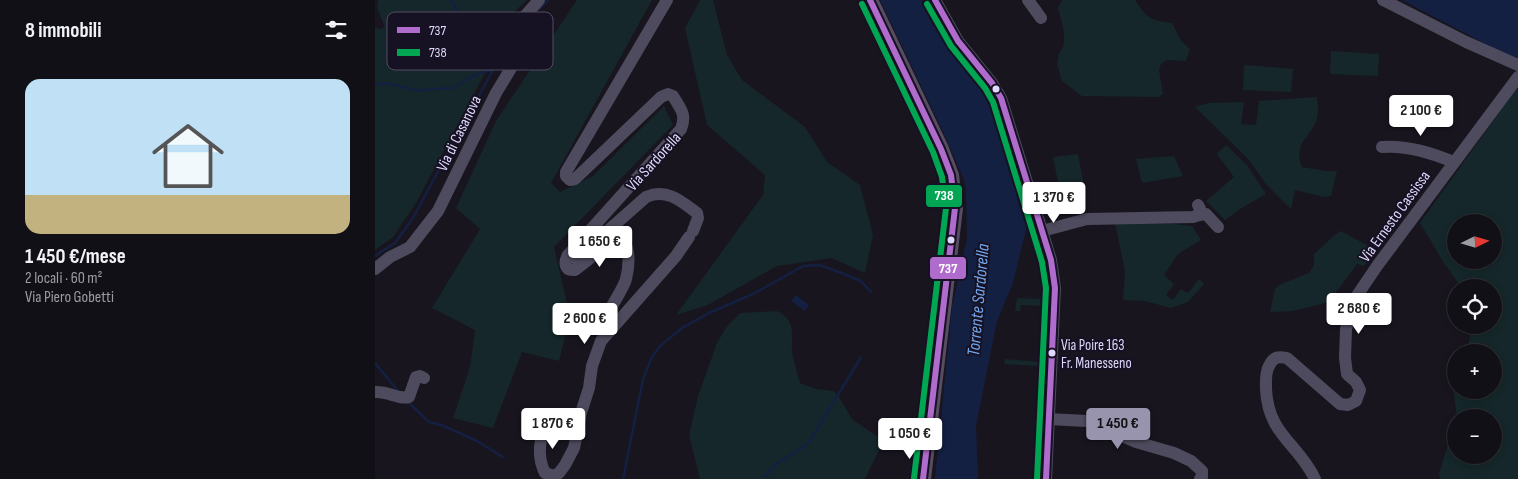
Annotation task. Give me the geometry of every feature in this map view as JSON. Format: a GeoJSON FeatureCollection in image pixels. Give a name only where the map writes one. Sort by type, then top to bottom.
{"type":"FeatureCollection","features":[{"type":"Feature","properties":{"kind":"main road"},"geometry":{"type":"LineString","coordinates":[[869,0],[941,149],[951,175],[953,190],[955,208],[953,236],[923,479]]}},
{"type":"Feature","properties":{"kind":"street","name":"Via di Casanova"},"geometry":{"type":"LineString","coordinates":[[528,12],[539,0]]}},
{"type":"Feature","properties":{"kind":"street","name":"Via Sardorella"},"geometry":{"type":"LineString","coordinates":[[543,431],[539,446],[541,465],[545,473],[554,476],[565,466],[573,448],[601,341],[676,256],[691,234],[697,218],[697,213],[672,195],[652,194],[646,197],[576,259],[568,254],[681,129],[684,123],[684,115],[673,96],[668,94],[661,97],[575,178],[570,180],[567,177],[567,172],[667,0]]}},
{"type":"Feature","properties":{"kind":"street"},"geometry":{"type":"LineString","coordinates":[[935,0],[958,41],[993,83],[1001,98],[1051,260],[1055,288],[1049,298],[1046,479]]}},
{"type":"Feature","properties":{"kind":"street"},"geometry":{"type":"LineString","coordinates":[[1028,0],[1041,18]]}},
{"type":"Feature","properties":{"kind":"street"},"geometry":{"type":"LineString","coordinates":[[1383,0],[1466,42],[1518,65]]}},
{"type":"Feature","properties":{"kind":"street","name":"Via di Casanova"},"geometry":{"type":"LineString","coordinates":[[375,269],[410,247],[438,212],[496,92],[510,70]]}},
{"type":"Feature","properties":{"kind":"street","name":"Via Ernesto Cassissa"},"geometry":{"type":"LineString","coordinates":[[1315,479],[1310,468],[1284,439],[1269,411],[1266,380],[1267,368],[1273,359],[1287,358],[1340,404],[1348,405],[1356,401],[1360,390],[1356,382],[1347,374],[1345,358],[1346,329],[1354,300],[1518,77]]}},
{"type":"Feature","properties":{"kind":"street","name":"Via Ernesto Cassissa"},"geometry":{"type":"LineString","coordinates":[[1382,147],[1396,146],[1415,149],[1454,162]]}},
{"type":"Feature","properties":{"kind":"street"},"geometry":{"type":"LineString","coordinates":[[1042,231],[1087,219],[1193,217],[1199,210],[1218,226]]}},
{"type":"Feature","properties":{"kind":"street"},"geometry":{"type":"LineString","coordinates":[[568,254],[565,264],[568,269],[573,271],[612,241],[618,238],[622,239],[626,244],[628,264],[625,281],[603,322]]}},
{"type":"Feature","properties":{"kind":"street"},"geometry":{"type":"LineString","coordinates":[[375,392],[384,392],[405,398],[409,396],[416,378],[420,376],[424,378]]}},
{"type":"Feature","properties":{"kind":"street"},"geometry":{"type":"LineString","coordinates":[[1048,419],[1087,421],[1136,442],[1174,452],[1191,461],[1201,471],[1202,477],[1200,479]]}},
{"type":"Feature","properties":{"kind":"shaded area"},"geometry":{"type":"Polygon","coordinates":[[[378,0],[527,0],[514,12],[387,12],[387,70],[487,70],[416,203],[393,237],[375,250],[375,27],[381,29],[385,27],[377,8],[378,0]]]}},
{"type":"Feature","properties":{"kind":"shaded area"},"geometry":{"type":"Polygon","coordinates":[[[577,0],[652,0],[551,183],[560,192],[593,176],[664,106],[673,125],[554,247],[570,317],[559,361],[522,352],[493,428],[453,418],[470,367],[475,330],[432,308],[480,229],[456,208],[496,121],[530,70],[553,70],[553,36],[577,0]]]}},
{"type":"Feature","properties":{"kind":"shaded area"},"geometry":{"type":"Polygon","coordinates":[[[700,0],[713,0],[727,55],[742,80],[805,127],[827,162],[860,185],[873,235],[865,273],[832,258],[777,266],[708,305],[676,315],[763,195],[765,175],[707,125],[685,28],[700,0]]]}},
{"type":"Feature","properties":{"kind":"shaded area"},"geometry":{"type":"Polygon","coordinates":[[[1062,0],[1135,0],[1150,18],[1172,23],[1181,41],[1190,49],[1186,61],[1166,60],[1161,64],[1159,70],[1163,94],[1158,97],[1082,96],[1062,81],[1057,64],[1059,53],[1064,44],[1064,32],[1058,8],[1062,0]]]}},
{"type":"Feature","properties":{"kind":"shaded area"},"geometry":{"type":"Polygon","coordinates":[[[1331,51],[1379,54],[1378,76],[1330,74],[1331,51]]]}},
{"type":"Feature","properties":{"kind":"shaded area"},"geometry":{"type":"Polygon","coordinates":[[[1244,65],[1293,69],[1291,92],[1243,90],[1244,65]]]}},
{"type":"Feature","properties":{"kind":"shaded area"},"geometry":{"type":"Polygon","coordinates":[[[1516,89],[1518,90],[1518,479],[1440,479],[1439,474],[1447,448],[1447,464],[1502,464],[1502,409],[1456,409],[1455,399],[1502,399],[1502,344],[1468,344],[1470,334],[1502,334],[1502,279],[1455,279],[1448,269],[1503,269],[1503,214],[1447,214],[1447,267],[1420,223],[1516,89]]]}},
{"type":"Feature","properties":{"kind":"shaded area"},"geometry":{"type":"Polygon","coordinates":[[[1317,97],[1318,110],[1316,122],[1300,148],[1299,153],[1302,167],[1337,171],[1331,196],[1324,197],[1295,190],[1291,209],[1266,184],[1248,159],[1195,107],[1209,103],[1244,102],[1241,124],[1256,125],[1259,101],[1317,97]]]}},
{"type":"Feature","properties":{"kind":"shaded area"},"geometry":{"type":"Polygon","coordinates":[[[1226,145],[1247,165],[1266,194],[1225,220],[1206,201],[1234,177],[1217,154],[1226,145]]]}},
{"type":"Feature","properties":{"kind":"shaded area"},"geometry":{"type":"Polygon","coordinates":[[[1078,154],[1084,186],[1059,187],[1053,157],[1078,154]]]}},
{"type":"Feature","properties":{"kind":"shaded area"},"geometry":{"type":"Polygon","coordinates":[[[1174,156],[1183,176],[1142,183],[1136,159],[1174,156]]]}},
{"type":"Feature","properties":{"kind":"shaded area"},"geometry":{"type":"Polygon","coordinates":[[[1115,223],[1192,226],[1201,240],[1178,254],[1164,275],[1174,284],[1166,295],[1173,300],[1181,289],[1188,293],[1199,279],[1204,284],[1188,302],[1171,308],[1145,301],[1123,300],[1125,271],[1115,223]]]}},
{"type":"Feature","properties":{"kind":"shaded area"},"geometry":{"type":"Polygon","coordinates":[[[1341,231],[1376,250],[1364,266],[1357,264],[1329,302],[1293,311],[1270,312],[1275,289],[1279,285],[1309,273],[1314,265],[1314,254],[1341,231]]]}},
{"type":"Feature","properties":{"kind":"shaded area"},"geometry":{"type":"Polygon","coordinates":[[[1017,298],[1042,299],[1042,306],[1021,305],[1020,311],[1015,311],[1017,298]]]}},
{"type":"Feature","properties":{"kind":"shaded area"},"geometry":{"type":"Polygon","coordinates":[[[777,311],[788,319],[792,328],[792,352],[800,383],[816,389],[834,391],[852,419],[879,438],[881,446],[865,479],[700,479],[689,435],[698,396],[717,343],[727,326],[740,313],[777,311]]]}},
{"type":"Feature","properties":{"kind":"shaded area"},"geometry":{"type":"Polygon","coordinates":[[[1005,359],[1040,362],[1040,366],[1004,364],[1005,359]]]}},
{"type":"Feature","properties":{"kind":"water","name":"Torrente Sardorella"},"geometry":{"type":"Polygon","coordinates":[[[880,0],[922,0],[932,23],[982,84],[991,101],[1026,203],[1029,218],[1013,283],[997,321],[976,426],[978,479],[935,479],[952,307],[967,238],[966,189],[964,180],[943,132],[880,0]]]}},
{"type":"Feature","properties":{"kind":"water"},"geometry":{"type":"Polygon","coordinates":[[[1402,0],[1518,0],[1518,61],[1402,0]]]}},
{"type":"Feature","properties":{"kind":"water"},"geometry":{"type":"Polygon","coordinates":[[[796,295],[809,305],[805,311],[791,301],[796,295]]]}},
{"type":"Feature","properties":{"kind":"waterway"},"geometry":{"type":"LineString","coordinates":[[451,0],[458,12]]}},
{"type":"Feature","properties":{"kind":"waterway"},"geometry":{"type":"LineString","coordinates":[[540,8],[548,0]]}},
{"type":"Feature","properties":{"kind":"waterway"},"geometry":{"type":"LineString","coordinates":[[375,84],[391,84],[419,90],[451,89],[473,76],[490,70]]}},
{"type":"Feature","properties":{"kind":"waterway"},"geometry":{"type":"LineString","coordinates":[[375,256],[395,243],[413,218],[493,70]]}},
{"type":"Feature","properties":{"kind":"waterway"},"geometry":{"type":"LineString","coordinates":[[623,479],[643,379],[652,357],[661,345],[682,328],[709,313],[755,293],[803,266],[819,265],[839,272],[861,281],[871,292]]}},
{"type":"Feature","properties":{"kind":"waterway"},"geometry":{"type":"LineString","coordinates":[[765,476],[776,464],[808,444],[861,357]]}},
{"type":"Feature","properties":{"kind":"waterway"},"geometry":{"type":"LineString","coordinates":[[375,363],[398,391]]}},
{"type":"Feature","properties":{"kind":"waterway"},"geometry":{"type":"LineString","coordinates":[[407,401],[429,422],[444,426],[477,441],[503,457]]}},
{"type":"Feature","properties":{"kind":"transit line","name":"737"},"geometry":{"type":"LineString","coordinates":[[870,0],[941,149],[951,175],[955,208],[923,479]]}},
{"type":"Feature","properties":{"kind":"transit line","name":"737"},"geometry":{"type":"LineString","coordinates":[[935,0],[958,41],[992,83],[1001,98],[1051,260],[1055,288],[1046,479]]}},
{"type":"Feature","properties":{"kind":"transit line","name":"738"},"geometry":{"type":"LineString","coordinates":[[862,4],[933,152],[942,177],[946,208],[914,478]]}},
{"type":"Feature","properties":{"kind":"transit line","name":"738"},"geometry":{"type":"LineString","coordinates":[[927,4],[951,46],[985,88],[993,102],[1042,262],[1046,288],[1037,479]]}},
{"type":"Feature","properties":{"kind":"place","name":"Via Poire 163 Fr. Manesseno"},"geometry":{"type":"Point","coordinates":[1052,353]}}]}
